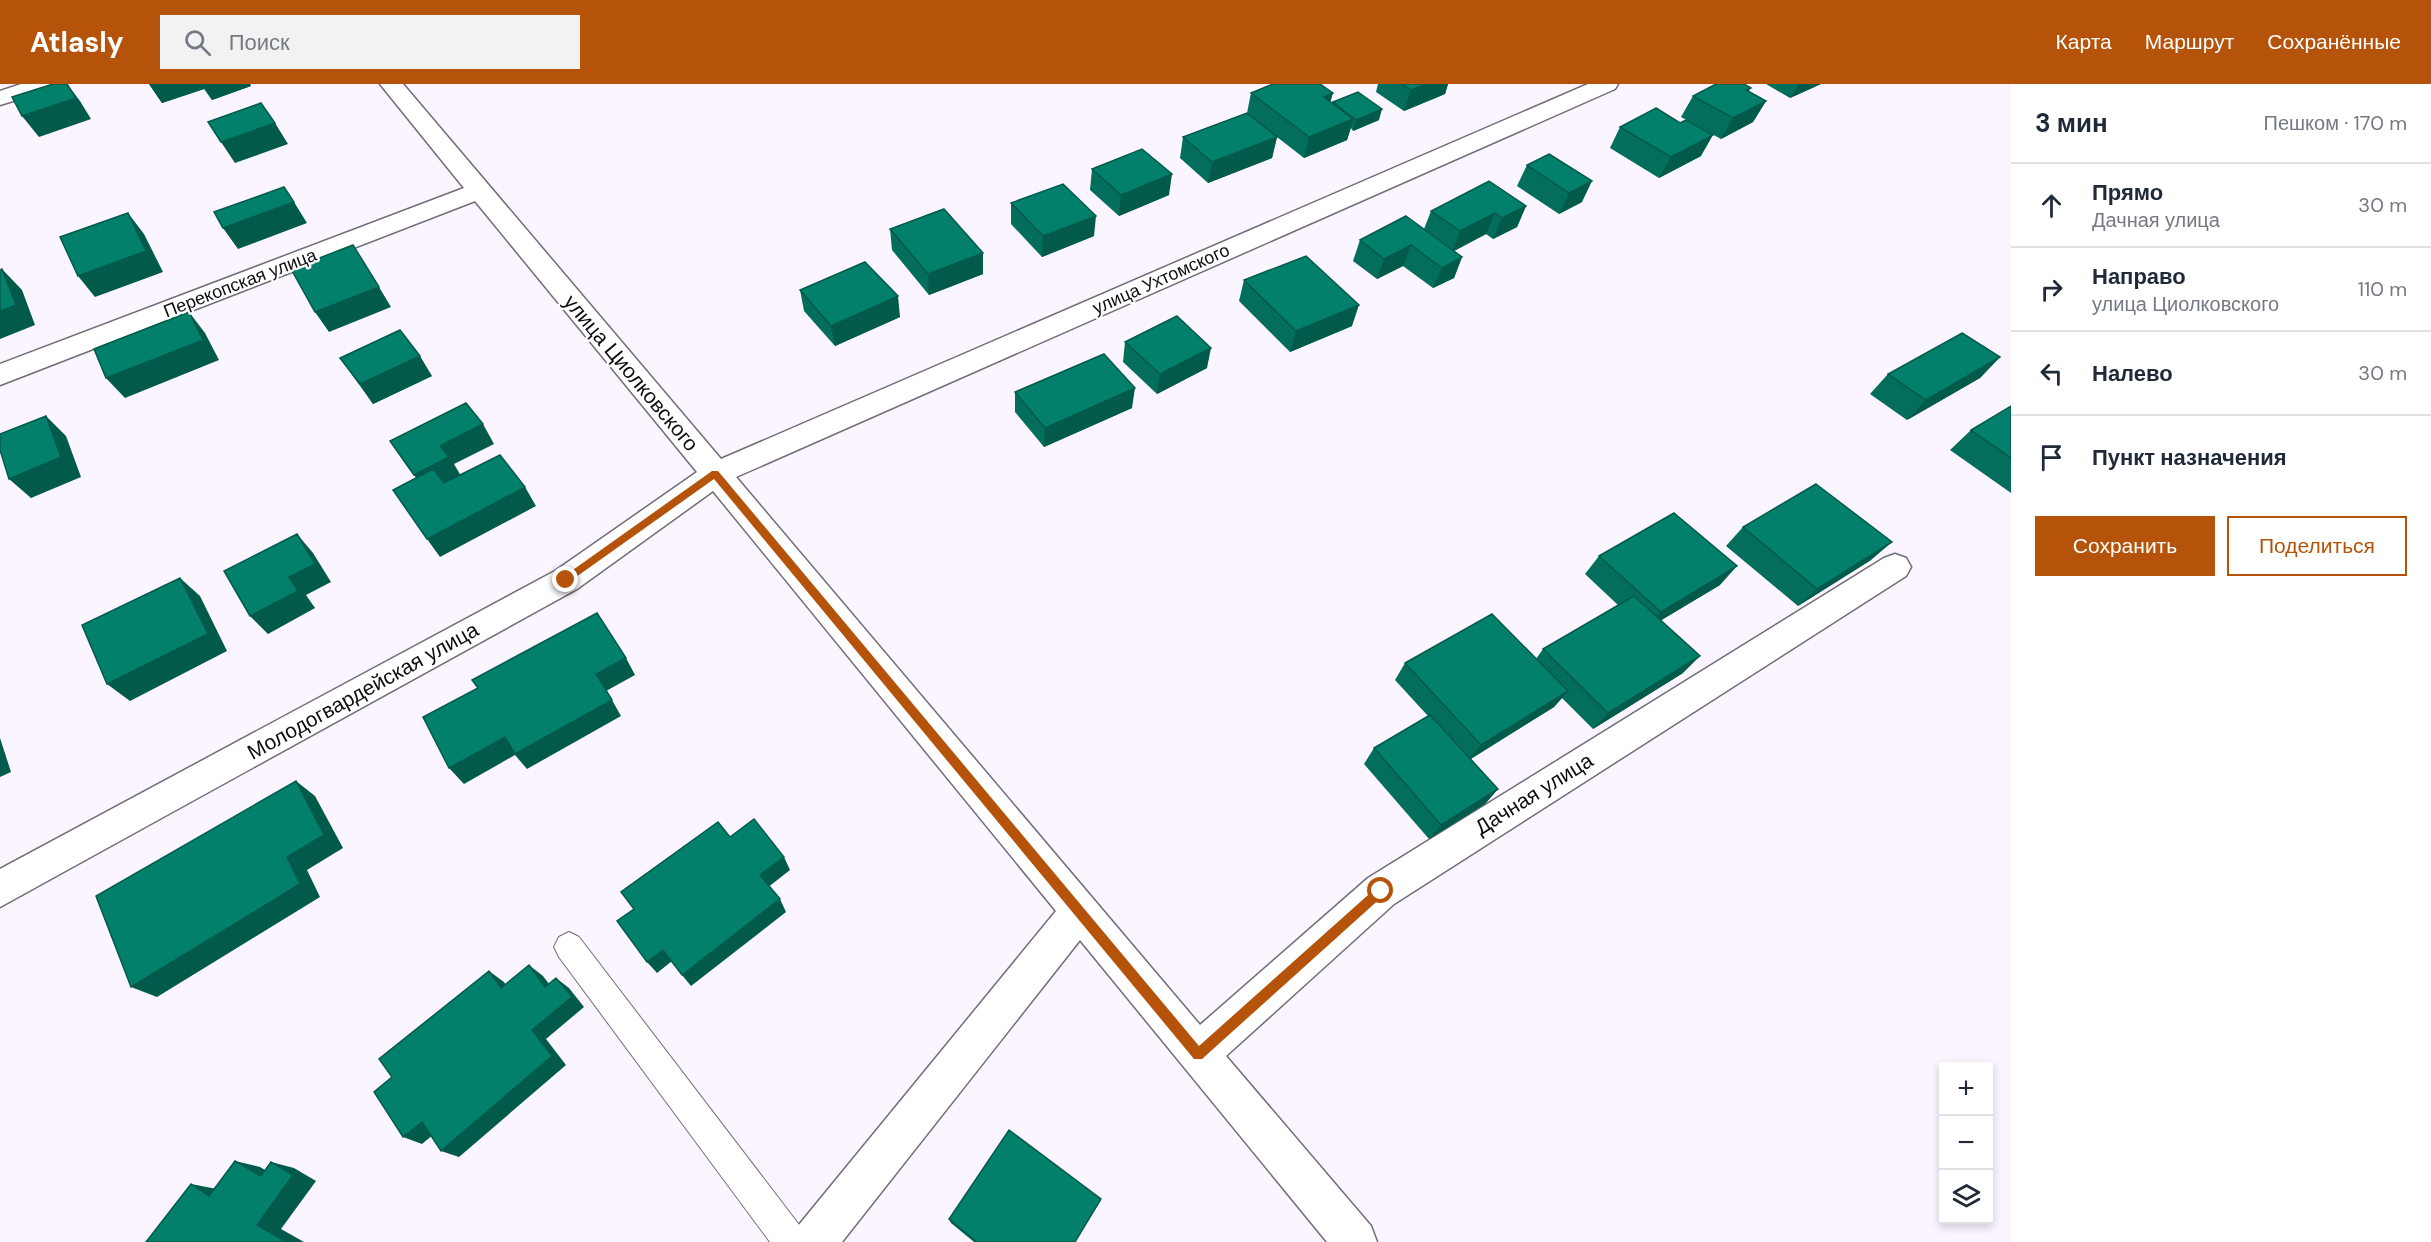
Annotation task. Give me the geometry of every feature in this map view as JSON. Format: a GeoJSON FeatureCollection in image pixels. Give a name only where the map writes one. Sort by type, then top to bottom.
{"type":"FeatureCollection","features":[{"type":"Feature","properties":{"kind":"street"},"geometry":{"type":"LineString","coordinates":[[0,98],[44,84]]}},
{"type":"Feature","properties":{"kind":"street","name":"улица Циолковского"},"geometry":{"type":"LineString","coordinates":[[391,84],[1354,1242]]}},
{"type":"Feature","properties":{"kind":"street","name":"улица Ухтомского"},"geometry":{"type":"LineString","coordinates":[[715,474],[1607,84]]}},
{"type":"Feature","properties":{"kind":"street","name":"Перекопская улица"},"geometry":{"type":"LineString","coordinates":[[0,375],[479,191]]}},
{"type":"Feature","properties":{"kind":"street","name":"Молодогвардейская улица"},"geometry":{"type":"LineString","coordinates":[[0,889],[566,580],[715,474]]}},
{"type":"Feature","properties":{"kind":"street","name":"Дачная улица"},"geometry":{"type":"LineString","coordinates":[[1198,1054],[1381,891],[1895,567]]}},
{"type":"Feature","properties":{"kind":"street"},"geometry":{"type":"LineString","coordinates":[[813,1242],[1079,910]]}},
{"type":"Feature","properties":{"kind":"lane"},"geometry":{"type":"LineString","coordinates":[[568,947],[791,1242]]}},
{"type":"Feature","properties":{"kind":"building"},"geometry":{"type":"Polygon","coordinates":[[[53,84],[67,84],[76,98],[22,116],[12,97],[53,84]]]}},
{"type":"Feature","properties":{"kind":"building"},"geometry":{"type":"Polygon","coordinates":[[[1273,84],[1320,84],[1333,93],[1324,97],[1353,119],[1309,137],[1251,93],[1273,84]]]}},
{"type":"Feature","properties":{"kind":"building"},"geometry":{"type":"Polygon","coordinates":[[[1401,84],[1426,84],[1411,90],[1401,84]]]}},
{"type":"Feature","properties":{"kind":"building"},"geometry":{"type":"Polygon","coordinates":[[[1716,84],[1744,84],[1751,88],[1746,90],[1766,101],[1733,118],[1693,96],[1716,84]]]}},
{"type":"Feature","properties":{"kind":"building"},"geometry":{"type":"Polygon","coordinates":[[[1358,92],[1382,109],[1356,120],[1333,102],[1358,92]]]}},
{"type":"Feature","properties":{"kind":"building"},"geometry":{"type":"Polygon","coordinates":[[[261,103],[275,123],[221,142],[208,122],[261,103]]]}},
{"type":"Feature","properties":{"kind":"building"},"geometry":{"type":"Polygon","coordinates":[[[1656,108],[1680,123],[1686,120],[1713,135],[1671,157],[1620,127],[1656,108]]]}},
{"type":"Feature","properties":{"kind":"building"},"geometry":{"type":"Polygon","coordinates":[[[1247,113],[1277,137],[1212,162],[1183,137],[1247,113]]]}},
{"type":"Feature","properties":{"kind":"building"},"geometry":{"type":"Polygon","coordinates":[[[1142,149],[1172,174],[1121,195],[1092,169],[1142,149]]]}},
{"type":"Feature","properties":{"kind":"building"},"geometry":{"type":"Polygon","coordinates":[[[1549,154],[1592,181],[1569,193],[1527,165],[1549,154]]]}},
{"type":"Feature","properties":{"kind":"building"},"geometry":{"type":"Polygon","coordinates":[[[1489,181],[1526,206],[1502,218],[1495,213],[1460,231],[1431,211],[1489,181]]]}},
{"type":"Feature","properties":{"kind":"building"},"geometry":{"type":"Polygon","coordinates":[[[1063,184],[1096,216],[1043,236],[1011,203],[1063,184]]]}},
{"type":"Feature","properties":{"kind":"building"},"geometry":{"type":"Polygon","coordinates":[[[284,187],[294,202],[223,228],[214,212],[284,187]]]}},
{"type":"Feature","properties":{"kind":"building"},"geometry":{"type":"Polygon","coordinates":[[[944,209],[983,253],[928,274],[890,229],[944,209]]]}},
{"type":"Feature","properties":{"kind":"building"},"geometry":{"type":"Polygon","coordinates":[[[128,213],[146,251],[78,276],[60,237],[128,213]]]}},
{"type":"Feature","properties":{"kind":"building"},"geometry":{"type":"Polygon","coordinates":[[[1406,216],[1462,257],[1442,268],[1411,245],[1384,259],[1360,240],[1406,216]]]}},
{"type":"Feature","properties":{"kind":"building"},"geometry":{"type":"Polygon","coordinates":[[[353,245],[379,287],[315,312],[291,269],[353,245]]]}},
{"type":"Feature","properties":{"kind":"building"},"geometry":{"type":"Polygon","coordinates":[[[1306,256],[1359,305],[1296,331],[1244,280],[1306,256]]]}},
{"type":"Feature","properties":{"kind":"building"},"geometry":{"type":"Polygon","coordinates":[[[865,262],[898,296],[831,326],[800,290],[865,262]]]}},
{"type":"Feature","properties":{"kind":"building"},"geometry":{"type":"Polygon","coordinates":[[[2,269],[16,305],[0,311],[0,270],[2,269]]]}},
{"type":"Feature","properties":{"kind":"building"},"geometry":{"type":"Polygon","coordinates":[[[189,312],[203,340],[106,378],[94,349],[189,312]]]}},
{"type":"Feature","properties":{"kind":"building"},"geometry":{"type":"Polygon","coordinates":[[[1177,316],[1211,348],[1160,374],[1125,342],[1177,316]]]}},
{"type":"Feature","properties":{"kind":"building"},"geometry":{"type":"Polygon","coordinates":[[[400,330],[420,356],[360,384],[340,358],[400,330]]]}},
{"type":"Feature","properties":{"kind":"building"},"geometry":{"type":"Polygon","coordinates":[[[1962,333],[2000,357],[1926,400],[1888,374],[1962,333]]]}},
{"type":"Feature","properties":{"kind":"building"},"geometry":{"type":"Polygon","coordinates":[[[1104,354],[1135,388],[1045,428],[1015,392],[1104,354]]]}},
{"type":"Feature","properties":{"kind":"building"},"geometry":{"type":"Polygon","coordinates":[[[466,403],[483,424],[440,446],[449,457],[414,475],[390,441],[466,403]]]}},
{"type":"Feature","properties":{"kind":"building"},"geometry":{"type":"Polygon","coordinates":[[[2011,406],[2011,458],[1971,430],[2011,406]]]}},
{"type":"Feature","properties":{"kind":"building"},"geometry":{"type":"Polygon","coordinates":[[[46,416],[61,457],[9,479],[0,450],[0,434],[46,416]]]}},
{"type":"Feature","properties":{"kind":"building"},"geometry":{"type":"Polygon","coordinates":[[[500,455],[525,487],[427,539],[393,490],[433,469],[444,483],[500,455]]]}},
{"type":"Feature","properties":{"kind":"building"},"geometry":{"type":"Polygon","coordinates":[[[1816,484],[1892,542],[1817,589],[1743,527],[1816,484]]]}},
{"type":"Feature","properties":{"kind":"building"},"geometry":{"type":"Polygon","coordinates":[[[1674,513],[1737,566],[1661,612],[1599,556],[1674,513]]]}},
{"type":"Feature","properties":{"kind":"building"},"geometry":{"type":"Polygon","coordinates":[[[297,534],[315,564],[289,577],[298,591],[250,616],[224,571],[297,534]]]}},
{"type":"Feature","properties":{"kind":"building"},"geometry":{"type":"Polygon","coordinates":[[[180,578],[208,634],[107,684],[82,625],[180,578]]]}},
{"type":"Feature","properties":{"kind":"building"},"geometry":{"type":"Polygon","coordinates":[[[1634,596],[1700,656],[1608,713],[1543,649],[1634,596]]]}},
{"type":"Feature","properties":{"kind":"building"},"geometry":{"type":"Polygon","coordinates":[[[597,613],[626,658],[596,674],[612,700],[515,754],[505,737],[449,768],[423,717],[478,688],[472,680],[597,613]]]}},
{"type":"Feature","properties":{"kind":"building"},"geometry":{"type":"Polygon","coordinates":[[[1492,614],[1568,691],[1481,745],[1405,663],[1492,614]]]}},
{"type":"Feature","properties":{"kind":"building"},"geometry":{"type":"Polygon","coordinates":[[[1430,715],[1498,789],[1441,825],[1374,748],[1430,715]]]}},
{"type":"Feature","properties":{"kind":"building"},"geometry":{"type":"Polygon","coordinates":[[[296,781],[324,835],[287,857],[300,884],[131,987],[96,896],[296,781]]]}},
{"type":"Feature","properties":{"kind":"building"},"geometry":{"type":"Polygon","coordinates":[[[754,819],[784,857],[760,875],[780,899],[682,975],[663,950],[647,962],[617,921],[634,909],[621,892],[718,822],[730,837],[754,819]]]}},
{"type":"Feature","properties":{"kind":"building"},"geometry":{"type":"Polygon","coordinates":[[[529,965],[545,987],[556,978],[572,997],[532,1030],[552,1056],[441,1151],[422,1122],[403,1137],[374,1092],[392,1077],[379,1059],[489,971],[501,988],[529,965]]]}},
{"type":"Feature","properties":{"kind":"building"},"geometry":{"type":"Polygon","coordinates":[[[1009,1130],[1101,1199],[1075,1242],[977,1242],[949,1219],[1009,1130]]]}},
{"type":"Feature","properties":{"kind":"building"},"geometry":{"type":"Polygon","coordinates":[[[235,1161],[261,1176],[271,1162],[293,1175],[257,1225],[286,1242],[146,1242],[191,1184],[209,1196],[235,1161]]]}},
{"type":"Feature","properties":{"kind":"route"},"geometry":{"type":"LineString","coordinates":[[566,580],[715,474],[1198,1054],[1381,891]]}}]}
